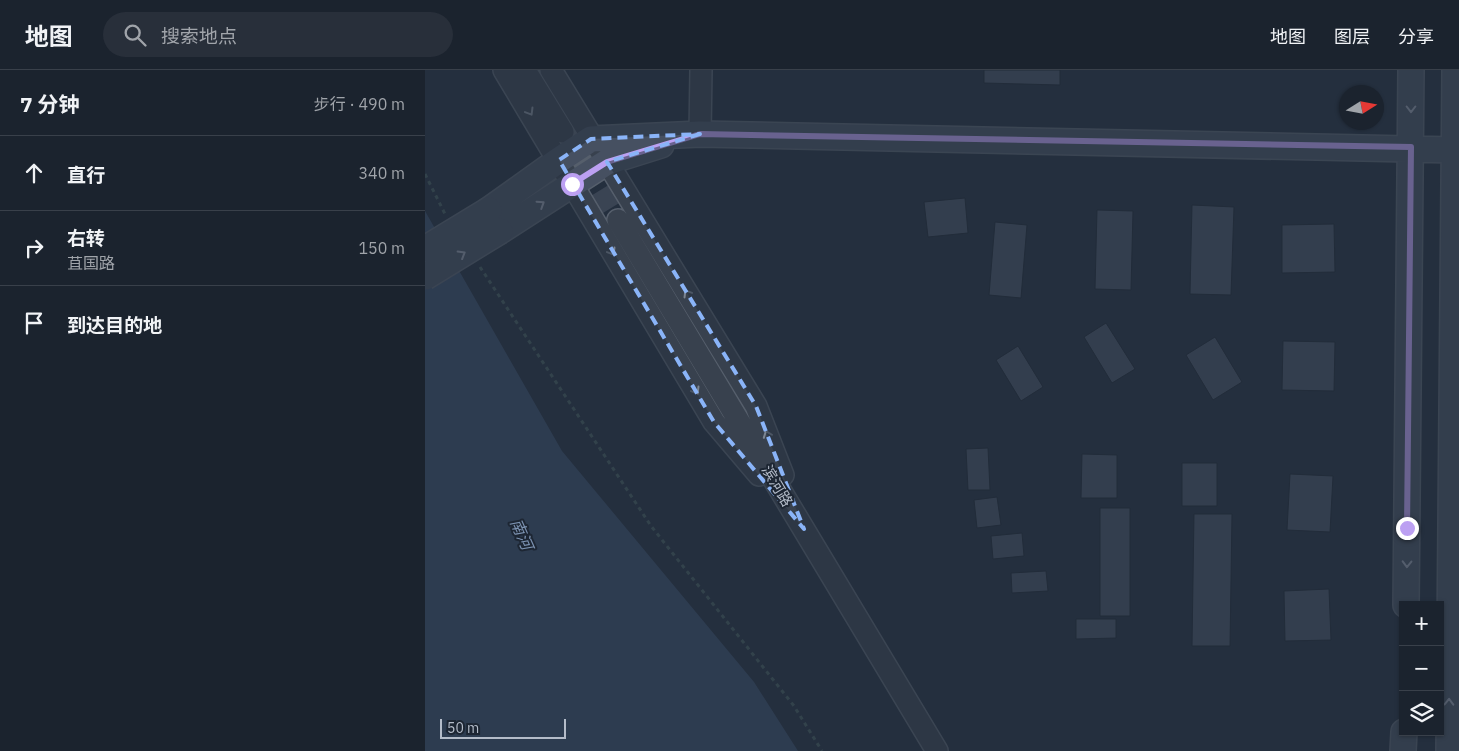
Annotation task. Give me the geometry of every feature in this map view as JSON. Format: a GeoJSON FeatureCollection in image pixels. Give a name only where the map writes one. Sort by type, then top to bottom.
{"type":"FeatureCollection","features":[{"type":"Feature","properties":{"kind":"main road"},"geometry":{"type":"LineString","coordinates":[[1406,601],[1411,70]]}},
{"type":"Feature","properties":{"kind":"main road"},"geometry":{"type":"LineString","coordinates":[[1449,751],[1455,70]]}},
{"type":"Feature","properties":{"kind":"main road"},"geometry":{"type":"LineString","coordinates":[[425,249],[572,184],[607,162],[700,134]]}},
{"type":"Feature","properties":{"kind":"main road"},"geometry":{"type":"LineString","coordinates":[[425,277],[494,220],[559,160],[591,140],[700,134],[1411,147],[1455,150]]}},
{"type":"Feature","properties":{"kind":"main road"},"geometry":{"type":"LineString","coordinates":[[1403,736],[1403,751]]}},
{"type":"Feature","properties":{"kind":"street"},"geometry":{"type":"LineString","coordinates":[[504,70],[714,422],[803,529]]}},
{"type":"Feature","properties":{"kind":"street"},"geometry":{"type":"LineString","coordinates":[[525,70],[563,132]]}},
{"type":"Feature","properties":{"kind":"street"},"geometry":{"type":"LineString","coordinates":[[551,70],[591,140],[607,162],[756,406],[803,529]]}},
{"type":"Feature","properties":{"kind":"street"},"geometry":{"type":"LineString","coordinates":[[700,134],[701,70]]}},
{"type":"Feature","properties":{"kind":"street","name":"滨河路"},"geometry":{"type":"LineString","coordinates":[[618,220],[937,751]]}},
{"type":"Feature","properties":{"kind":"path"},"geometry":{"type":"LineString","coordinates":[[425,174],[451,222]]}},
{"type":"Feature","properties":{"kind":"path"},"geometry":{"type":"LineString","coordinates":[[478,263],[651,526],[794,706],[822,751]]}},
{"type":"Feature","properties":{"kind":"highlighted area"},"geometry":{"type":"Polygon","coordinates":[[[700,134],[607,162],[756,406],[804,529],[714,422],[559,160],[591,139],[700,134]]]}},
{"type":"Feature","properties":{"kind":"water","name":"南河"},"geometry":{"type":"Polygon","coordinates":[[[425,211],[562,451],[754,682],[798,751],[425,751],[425,211]]]}},
{"type":"Feature","properties":{"kind":"building"},"geometry":{"type":"Polygon","coordinates":[[[984,70],[1060,70],[1060,85],[984,83],[984,70]]]}},
{"type":"Feature","properties":{"kind":"building"},"geometry":{"type":"Polygon","coordinates":[[[965,198],[968,233],[928,237],[924,202],[965,198]]]}},
{"type":"Feature","properties":{"kind":"building"},"geometry":{"type":"Polygon","coordinates":[[[1192,205],[1234,207],[1231,295],[1190,294],[1192,205]]]}},
{"type":"Feature","properties":{"kind":"building"},"geometry":{"type":"Polygon","coordinates":[[[1097,210],[1133,211],[1131,290],[1095,289],[1097,210]]]}},
{"type":"Feature","properties":{"kind":"building"},"geometry":{"type":"Polygon","coordinates":[[[995,222],[1027,225],[1021,298],[989,295],[995,222]]]}},
{"type":"Feature","properties":{"kind":"building"},"geometry":{"type":"Polygon","coordinates":[[[1334,224],[1335,272],[1282,273],[1282,225],[1334,224]]]}},
{"type":"Feature","properties":{"kind":"building"},"geometry":{"type":"Polygon","coordinates":[[[1106,323],[1135,369],[1112,383],[1084,337],[1106,323]]]}},
{"type":"Feature","properties":{"kind":"building"},"geometry":{"type":"Polygon","coordinates":[[[1215,337],[1242,382],[1213,400],[1186,355],[1215,337]]]}},
{"type":"Feature","properties":{"kind":"building"},"geometry":{"type":"Polygon","coordinates":[[[1283,341],[1335,342],[1334,391],[1282,390],[1283,341]]]}},
{"type":"Feature","properties":{"kind":"building"},"geometry":{"type":"Polygon","coordinates":[[[1018,346],[1043,387],[1021,401],[996,360],[1018,346]]]}},
{"type":"Feature","properties":{"kind":"building"},"geometry":{"type":"Polygon","coordinates":[[[988,448],[990,490],[968,490],[966,449],[988,448]]]}},
{"type":"Feature","properties":{"kind":"building"},"geometry":{"type":"Polygon","coordinates":[[[1082,454],[1117,455],[1117,498],[1081,498],[1082,454]]]}},
{"type":"Feature","properties":{"kind":"building"},"geometry":{"type":"Polygon","coordinates":[[[1182,463],[1217,463],[1217,506],[1182,506],[1182,463]]]}},
{"type":"Feature","properties":{"kind":"building"},"geometry":{"type":"Polygon","coordinates":[[[1290,474],[1333,476],[1330,532],[1287,530],[1290,474]]]}},
{"type":"Feature","properties":{"kind":"building"},"geometry":{"type":"Polygon","coordinates":[[[997,497],[1001,525],[977,528],[974,500],[997,497]]]}},
{"type":"Feature","properties":{"kind":"building"},"geometry":{"type":"Polygon","coordinates":[[[1100,508],[1130,508],[1130,616],[1100,616],[1100,508]]]}},
{"type":"Feature","properties":{"kind":"building"},"geometry":{"type":"Polygon","coordinates":[[[1194,514],[1232,514],[1230,646],[1192,646],[1194,514]]]}},
{"type":"Feature","properties":{"kind":"building"},"geometry":{"type":"Polygon","coordinates":[[[1022,533],[1024,556],[993,559],[991,536],[1022,533]]]}},
{"type":"Feature","properties":{"kind":"building"},"geometry":{"type":"Polygon","coordinates":[[[1046,571],[1048,591],[1012,593],[1011,573],[1046,571]]]}},
{"type":"Feature","properties":{"kind":"building"},"geometry":{"type":"Polygon","coordinates":[[[1329,589],[1331,640],[1285,641],[1284,591],[1329,589]]]}},
{"type":"Feature","properties":{"kind":"building"},"geometry":{"type":"Polygon","coordinates":[[[1076,619],[1116,619],[1116,638],[1076,639],[1076,619]]]}},
{"type":"Feature","properties":{"kind":"tunnel"},"geometry":{"type":"LineString","coordinates":[[566,136],[618,220]]}},
{"type":"Feature","properties":{"kind":"route"},"geometry":{"type":"LineString","coordinates":[[572,184],[607,162],[700,134],[1411,147],[1407,528]]}}]}
